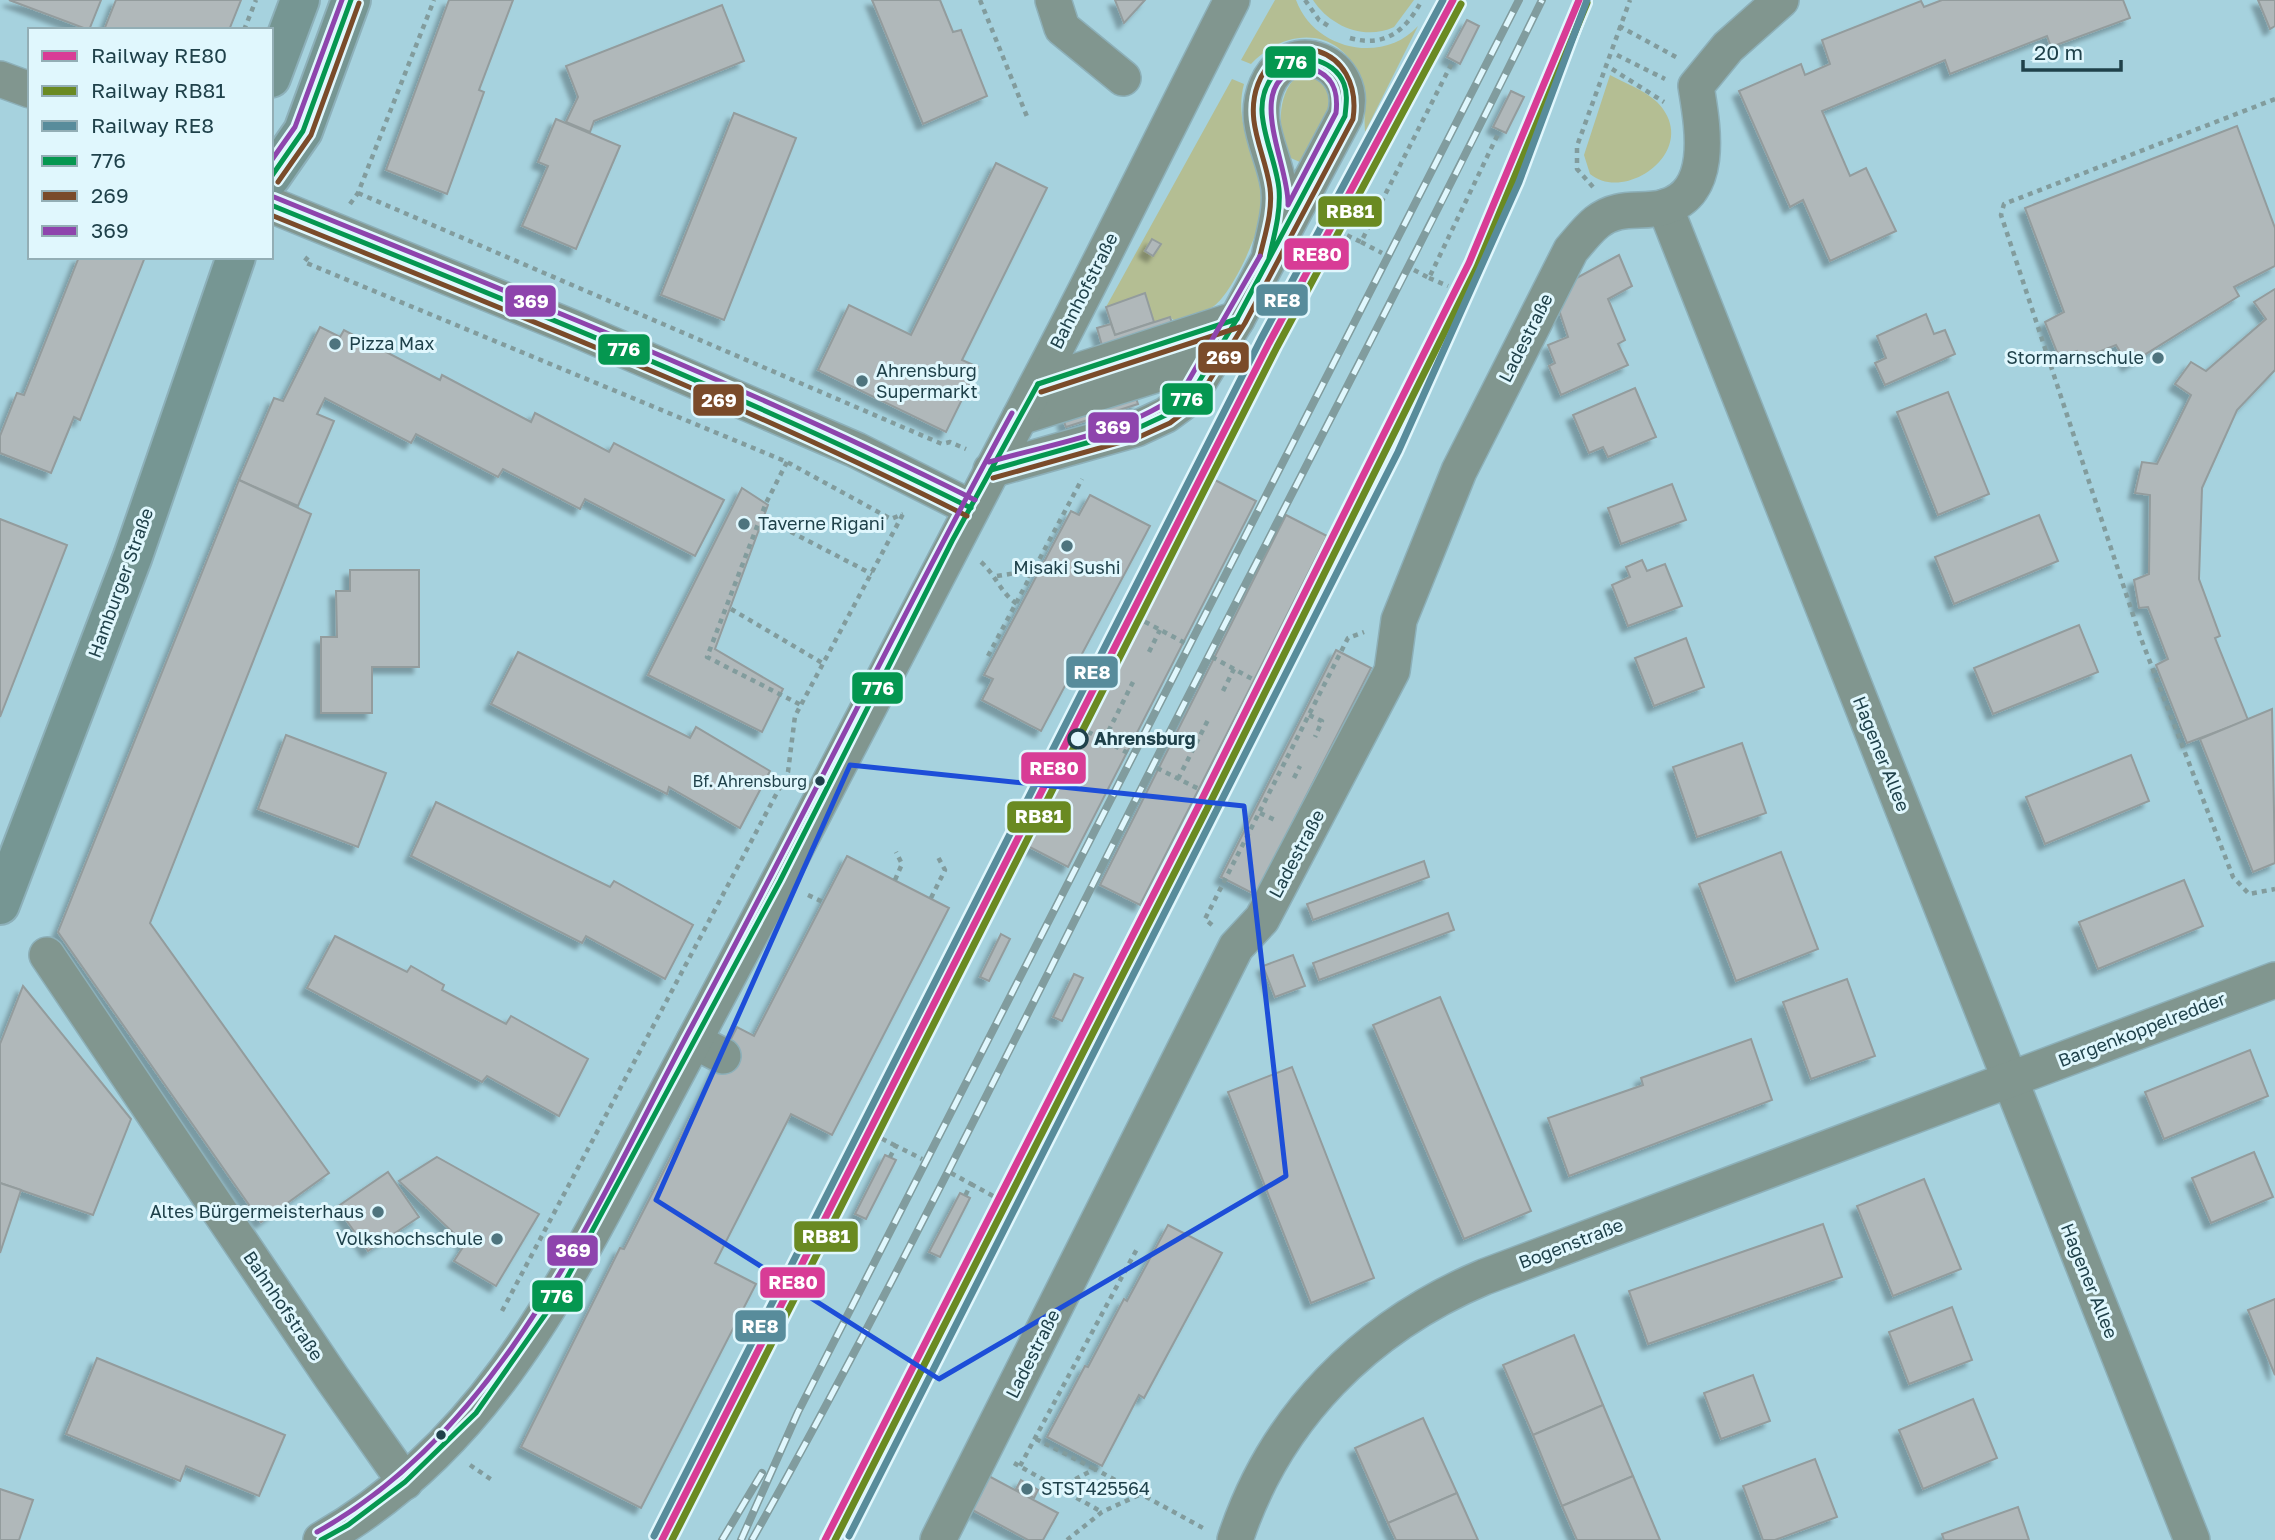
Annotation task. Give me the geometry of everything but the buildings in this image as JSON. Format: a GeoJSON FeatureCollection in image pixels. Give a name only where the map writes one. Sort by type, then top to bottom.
{"type":"FeatureCollection","features":[{"type":"Feature","properties":{"kind":"main road"},"geometry":{"type":"LineString","coordinates":[[273,73],[300,0]]}},
{"type":"Feature","properties":{"kind":"main road"},"geometry":{"type":"LineString","coordinates":[[273,174],[303,131],[351,0]]}},
{"type":"Feature","properties":{"kind":"main road","name":"Hamburger Straße"},"geometry":{"type":"LineString","coordinates":[[0,905],[133,555],[235,259]]}},
{"type":"Feature","properties":{"kind":"street"},"geometry":{"type":"LineString","coordinates":[[1053,0],[1062,28],[1124,78]]}},
{"type":"Feature","properties":{"kind":"street","name":"Bahnhofstraße"},"geometry":{"type":"LineString","coordinates":[[321,1540],[348,1525],[405,1482],[476,1413],[554,1302],[708,1049],[786,869],[971,508],[984,462],[1020,417],[1038,384],[1232,0]]}},
{"type":"Feature","properties":{"kind":"street"},"geometry":{"type":"LineString","coordinates":[[1665,207],[1686,194],[1700,169],[1703,137],[1696,86],[1728,47],[1781,0]]}},
{"type":"Feature","properties":{"kind":"street"},"geometry":{"type":"LineString","coordinates":[[984,462],[1136,429],[1166,415],[1189,398],[1237,319],[1345,116],[1349,102],[1346,84],[1336,71],[1321,61],[1307,57],[1285,65],[1274,73],[1261,99],[1262,132],[1277,178],[1280,201],[1269,258]]}},
{"type":"Feature","properties":{"kind":"street"},"geometry":{"type":"LineString","coordinates":[[0,79],[28,89]]}},
{"type":"Feature","properties":{"kind":"street"},"geometry":{"type":"LineString","coordinates":[[273,206],[573,328],[856,450],[971,508]]}},
{"type":"Feature","properties":{"kind":"street","name":"Ladestraße"},"geometry":{"type":"LineString","coordinates":[[937,1540],[986,1449],[1236,947],[1262,919],[1392,671],[1399,620],[1459,471],[1571,250],[1598,221],[1626,209],[1665,207]]}},
{"type":"Feature","properties":{"kind":"street","name":"Hagener Allee"},"geometry":{"type":"LineString","coordinates":[[1665,207],[2192,1540]]}},
{"type":"Feature","properties":{"kind":"street"},"geometry":{"type":"LineString","coordinates":[[1038,384],[1237,319]]}},
{"type":"Feature","properties":{"kind":"street"},"geometry":{"type":"LineString","coordinates":[[1020,417],[1216,356]]}},
{"type":"Feature","properties":{"kind":"street","name":"Bahnhofstraße"},"geometry":{"type":"LineString","coordinates":[[47,955],[405,1482]]}},
{"type":"Feature","properties":{"kind":"street","name":"Bargenkoppelredder"},"geometry":{"type":"LineString","coordinates":[[2009,1079],[2275,980]]}},
{"type":"Feature","properties":{"kind":"street","name":"Bogenstraße"},"geometry":{"type":"LineString","coordinates":[[1224,1537],[1297,1419],[1350,1360],[1413,1312],[1484,1277],[2009,1079]]}},
{"type":"Feature","properties":{"kind":"path"},"geometry":{"type":"LineString","coordinates":[[245,28],[256,0]]}},
{"type":"Feature","properties":{"kind":"path"},"geometry":{"type":"LineString","coordinates":[[434,0],[358,193],[942,444],[950,442],[984,462]]}},
{"type":"Feature","properties":{"kind":"path"},"geometry":{"type":"LineString","coordinates":[[980,0],[1028,119]]}},
{"type":"Feature","properties":{"kind":"path"},"geometry":{"type":"LineString","coordinates":[[1305,0],[1319,20],[1335,30]]}},
{"type":"Feature","properties":{"kind":"path"},"geometry":{"type":"LineString","coordinates":[[1342,34],[1364,42],[1385,40],[1400,32],[1422,0]]}},
{"type":"Feature","properties":{"kind":"path"},"geometry":{"type":"LineString","coordinates":[[1600,191],[1583,178],[1575,158],[1630,0]]}},
{"type":"Feature","properties":{"kind":"path"},"geometry":{"type":"LineString","coordinates":[[1619,26],[1674,53],[1696,86]]}},
{"type":"Feature","properties":{"kind":"path"},"geometry":{"type":"LineString","coordinates":[[1617,55],[1658,77]]}},
{"type":"Feature","properties":{"kind":"path"},"geometry":{"type":"LineString","coordinates":[[1361,243],[1453,61]]}},
{"type":"Feature","properties":{"kind":"path"},"geometry":{"type":"LineString","coordinates":[[1612,69],[1657,96],[1671,111]]}},
{"type":"Feature","properties":{"kind":"path"},"geometry":{"type":"LineString","coordinates":[[2275,99],[2004,204],[2001,215],[2140,636],[2233,877],[2249,894],[2275,889]]}},
{"type":"Feature","properties":{"kind":"path"},"geometry":{"type":"LineString","coordinates":[[1429,278],[1500,130]]}},
{"type":"Feature","properties":{"kind":"path"},"geometry":{"type":"LineString","coordinates":[[1338,231],[1382,253]]}},
{"type":"Feature","properties":{"kind":"path"},"geometry":{"type":"LineString","coordinates":[[304,262],[787,462],[891,519],[904,514],[795,716],[788,772],[496,1322]]}},
{"type":"Feature","properties":{"kind":"path"},"geometry":{"type":"LineString","coordinates":[[1414,270],[1448,286]]}},
{"type":"Feature","properties":{"kind":"path"},"geometry":{"type":"LineString","coordinates":[[787,462],[766,503],[707,657],[801,705]]}},
{"type":"Feature","properties":{"kind":"path"},"geometry":{"type":"LineString","coordinates":[[764,518],[872,574]]}},
{"type":"Feature","properties":{"kind":"path"},"geometry":{"type":"LineString","coordinates":[[988,656],[1033,578],[1056,529]]}},
{"type":"Feature","properties":{"kind":"path"},"geometry":{"type":"LineString","coordinates":[[953,541],[997,576],[1007,599],[1018,605]]}},
{"type":"Feature","properties":{"kind":"path"},"geometry":{"type":"LineString","coordinates":[[997,576],[1021,572],[1033,578]]}},
{"type":"Feature","properties":{"kind":"path"},"geometry":{"type":"LineString","coordinates":[[731,609],[824,664]]}},
{"type":"Feature","properties":{"kind":"path"},"geometry":{"type":"LineString","coordinates":[[1136,617],[1185,643]]}},
{"type":"Feature","properties":{"kind":"path"},"geometry":{"type":"LineString","coordinates":[[1236,947],[1205,919],[1348,638],[1399,620]]}},
{"type":"Feature","properties":{"kind":"path"},"geometry":{"type":"LineString","coordinates":[[1149,652],[1160,630]]}},
{"type":"Feature","properties":{"kind":"path"},"geometry":{"type":"LineString","coordinates":[[1212,657],[1256,681]]}},
{"type":"Feature","properties":{"kind":"path"},"geometry":{"type":"LineString","coordinates":[[1223,691],[1234,669]]}},
{"type":"Feature","properties":{"kind":"path"},"geometry":{"type":"LineString","coordinates":[[1104,740],[1133,682]]}},
{"type":"Feature","properties":{"kind":"path"},"geometry":{"type":"LineString","coordinates":[[1309,715],[1322,721],[1315,737]]}},
{"type":"Feature","properties":{"kind":"path"},"geometry":{"type":"LineString","coordinates":[[1178,779],[1208,720]]}},
{"type":"Feature","properties":{"kind":"path"},"geometry":{"type":"LineString","coordinates":[[1079,727],[1128,753]]}},
{"type":"Feature","properties":{"kind":"path"},"geometry":{"type":"LineString","coordinates":[[1157,768],[1201,790]]}},
{"type":"Feature","properties":{"kind":"path"},"geometry":{"type":"LineString","coordinates":[[1260,813],[1273,819]]}},
{"type":"Feature","properties":{"kind":"path"},"geometry":{"type":"LineString","coordinates":[[895,880],[902,864],[897,852]]}},
{"type":"Feature","properties":{"kind":"path"},"geometry":{"type":"LineString","coordinates":[[930,898],[945,870],[938,857]]}},
{"type":"Feature","properties":{"kind":"path"},"geometry":{"type":"LineString","coordinates":[[812,897],[823,902]]}},
{"type":"Feature","properties":{"kind":"path"},"geometry":{"type":"LineString","coordinates":[[873,1134],[922,1159]]}},
{"type":"Feature","properties":{"kind":"path"},"geometry":{"type":"LineString","coordinates":[[890,1157],[896,1146]]}},
{"type":"Feature","properties":{"kind":"path"},"geometry":{"type":"LineString","coordinates":[[951,1173],[995,1197]]}},
{"type":"Feature","properties":{"kind":"path"},"geometry":{"type":"LineString","coordinates":[[965,1196],[971,1184]]}},
{"type":"Feature","properties":{"kind":"path"},"geometry":{"type":"LineString","coordinates":[[1020,1466],[1138,1247]]}},
{"type":"Feature","properties":{"kind":"path"},"geometry":{"type":"LineString","coordinates":[[1037,1438],[1224,1537]]}},
{"type":"Feature","properties":{"kind":"path"},"geometry":{"type":"LineString","coordinates":[[986,1449],[1102,1512]]}},
{"type":"Feature","properties":{"kind":"path"},"geometry":{"type":"LineString","coordinates":[[466,1460],[492,1480]]}},
{"type":"Feature","properties":{"kind":"path"},"geometry":{"type":"LineString","coordinates":[[1058,1488],[1095,1469]]}},
{"type":"Feature","properties":{"kind":"path"},"geometry":{"type":"LineString","coordinates":[[1067,1540],[1102,1512],[1141,1494]]}},
{"type":"Feature","properties":{"kind":"highlighted area"},"geometry":{"type":"Polygon","coordinates":[[[850,765],[1244,806],[1286,1176],[939,1379],[656,1200],[850,765]]]}},
{"type":"Feature","properties":{"kind":"green space"},"geometry":{"type":"Polygon","coordinates":[[[1275,0],[1296,0],[1305,17],[1318,31],[1351,46],[1369,48],[1387,45],[1403,38],[1418,26],[1365,132],[1364,98],[1360,78],[1351,61],[1326,41],[1296,38],[1280,43],[1251,64],[1241,60],[1275,0]]]}},
{"type":"Feature","properties":{"kind":"green space"},"geometry":{"type":"Polygon","coordinates":[[[1313,0],[1414,0],[1394,27],[1371,32],[1338,24],[1313,0]]]}},
{"type":"Feature","properties":{"kind":"green space"},"geometry":{"type":"Polygon","coordinates":[[[1301,73],[1322,75],[1333,106],[1302,163],[1284,155],[1281,132],[1283,99],[1287,89],[1301,73]]]}},
{"type":"Feature","properties":{"kind":"green space"},"geometry":{"type":"Polygon","coordinates":[[[1610,75],[1657,102],[1669,120],[1671,137],[1666,153],[1654,167],[1639,177],[1622,182],[1605,181],[1590,174],[1584,155],[1610,75]]]}},
{"type":"Feature","properties":{"kind":"green space"},"geometry":{"type":"Polygon","coordinates":[[[1232,79],[1244,84],[1241,109],[1244,127],[1249,143],[1265,171],[1267,187],[1259,224],[1243,264],[1223,297],[1214,306],[1175,321],[1170,317],[1154,322],[1145,294],[1106,307],[1232,79]]]}},
{"type":"Feature","properties":{"kind":"railway"},"geometry":{"type":"LineString","coordinates":[[741,1540],[798,1412],[1519,0]]}},
{"type":"Feature","properties":{"kind":"railway"},"geometry":{"type":"LineString","coordinates":[[752,1540],[853,1355],[950,1167],[1542,0]]}},
{"type":"Feature","properties":{"kind":"railway"},"geometry":{"type":"LineString","coordinates":[[722,1540],[762,1473]]}},
{"type":"Feature","properties":{"kind":"rail line","name":"RE8"},"geometry":{"type":"LineString","coordinates":[[654,1536],[1261,339],[1443,0]]}},
{"type":"Feature","properties":{"kind":"rail line","name":"RE80"},"geometry":{"type":"LineString","coordinates":[[662,1540],[1269,343],[1453,0]]}},
{"type":"Feature","properties":{"kind":"rail line","name":"RE80"},"geometry":{"type":"LineString","coordinates":[[825,1540],[1199,805],[1469,263],[1579,0]]}},
{"type":"Feature","properties":{"kind":"rail line","name":"RE8"},"geometry":{"type":"LineString","coordinates":[[849,1536],[1398,452],[1519,182],[1587,0]]}},
{"type":"Feature","properties":{"kind":"rail line","name":"RB81"},"geometry":{"type":"LineString","coordinates":[[835,1540],[1207,809],[1477,267],[1587,3]]}},
{"type":"Feature","properties":{"kind":"rail line","name":"RB81"},"geometry":{"type":"LineString","coordinates":[[672,1540],[1277,347],[1461,4]]}},
{"type":"Feature","properties":{"kind":"transit line","name":"369"},"geometry":{"type":"LineString","coordinates":[[273,158],[295,127],[342,0]]}},
{"type":"Feature","properties":{"kind":"transit line","name":"776"},"geometry":{"type":"LineString","coordinates":[[273,174],[303,131],[351,0]]}},
{"type":"Feature","properties":{"kind":"transit line","name":"269"},"geometry":{"type":"LineString","coordinates":[[278,182],[311,135],[359,3]]}},
{"type":"Feature","properties":{"kind":"transit line","name":"269"},"geometry":{"type":"LineString","coordinates":[[993,478],[1139,437],[1170,423],[1195,404],[1245,323],[1353,119],[1353,94],[1346,74],[1334,60],[1318,51],[1301,49],[1284,54],[1269,65],[1258,84],[1254,98],[1254,124],[1271,197],[1260,256]]}},
{"type":"Feature","properties":{"kind":"transit line","name":"776"},"geometry":{"type":"LineString","coordinates":[[991,470],[1136,429],[1166,415],[1189,398],[1237,319],[1345,116],[1344,84],[1332,68],[1314,60],[1304,59],[1285,64],[1267,84],[1263,99],[1264,128],[1279,189],[1277,224],[1269,258]]}},
{"type":"Feature","properties":{"kind":"transit line","name":"369"},"geometry":{"type":"LineString","coordinates":[[1305,67],[1321,73],[1331,82],[1336,96],[1336,113],[1288,205],[1287,188],[1272,126],[1271,105],[1275,88],[1285,75],[1305,67]]}},
{"type":"Feature","properties":{"kind":"transit line","name":"369"},"geometry":{"type":"LineString","coordinates":[[274,197],[716,379],[975,500]]}},
{"type":"Feature","properties":{"kind":"transit line","name":"776"},"geometry":{"type":"LineString","coordinates":[[273,206],[712,387],[971,508]]}},
{"type":"Feature","properties":{"kind":"transit line","name":"269"},"geometry":{"type":"LineString","coordinates":[[273,216],[709,396],[796,434],[967,516]]}},
{"type":"Feature","properties":{"kind":"transit line","name":"369"},"geometry":{"type":"LineString","coordinates":[[989,462],[1114,427],[1138,418],[1182,392],[1260,256]]}},
{"type":"Feature","properties":{"kind":"transit line","name":"776"},"geometry":{"type":"LineString","coordinates":[[1038,384],[1237,319]]}},
{"type":"Feature","properties":{"kind":"transit line","name":"269"},"geometry":{"type":"LineString","coordinates":[[1041,392],[1240,327]]}},
{"type":"Feature","properties":{"kind":"transit line","name":"776"},"geometry":{"type":"LineString","coordinates":[[321,1540],[348,1525],[405,1482],[476,1413],[554,1302],[780,881],[952,541],[1038,384]]}},
{"type":"Feature","properties":{"kind":"transit line","name":"369"},"geometry":{"type":"LineString","coordinates":[[317,1532],[383,1487],[442,1434],[493,1373],[539,1307],[581,1237],[1012,413]]}},
{"type":"Feature","properties":{"kind":"place","name":"Pizza Max"},"geometry":{"type":"Point","coordinates":[335,344]}},
{"type":"Feature","properties":{"kind":"place","name":"Stormarnschule"},"geometry":{"type":"Point","coordinates":[2158,358]}},
{"type":"Feature","properties":{"kind":"place","name":"Ahrensburg Supermarkt"},"geometry":{"type":"Point","coordinates":[862,381]}},
{"type":"Feature","properties":{"kind":"place","name":"Taverne Rigani"},"geometry":{"type":"Point","coordinates":[744,524]}},
{"type":"Feature","properties":{"kind":"place","name":"Misaki Sushi"},"geometry":{"type":"Point","coordinates":[1067,546]}},
{"type":"Feature","properties":{"kind":"place","name":"Ahrensburg"},"geometry":{"type":"Point","coordinates":[1078,739]}},
{"type":"Feature","properties":{"kind":"place","name":"Bf. Ahrensburg"},"geometry":{"type":"Point","coordinates":[820,781]}},
{"type":"Feature","properties":{"kind":"place","name":"Altes Bürgermeisterhaus"},"geometry":{"type":"Point","coordinates":[378,1212]}},
{"type":"Feature","properties":{"kind":"place","name":"Volkshochschule"},"geometry":{"type":"Point","coordinates":[497,1239]}},
{"type":"Feature","properties":{"kind":"place","name":"STST425564"},"geometry":{"type":"Point","coordinates":[1027,1489]}}]}
